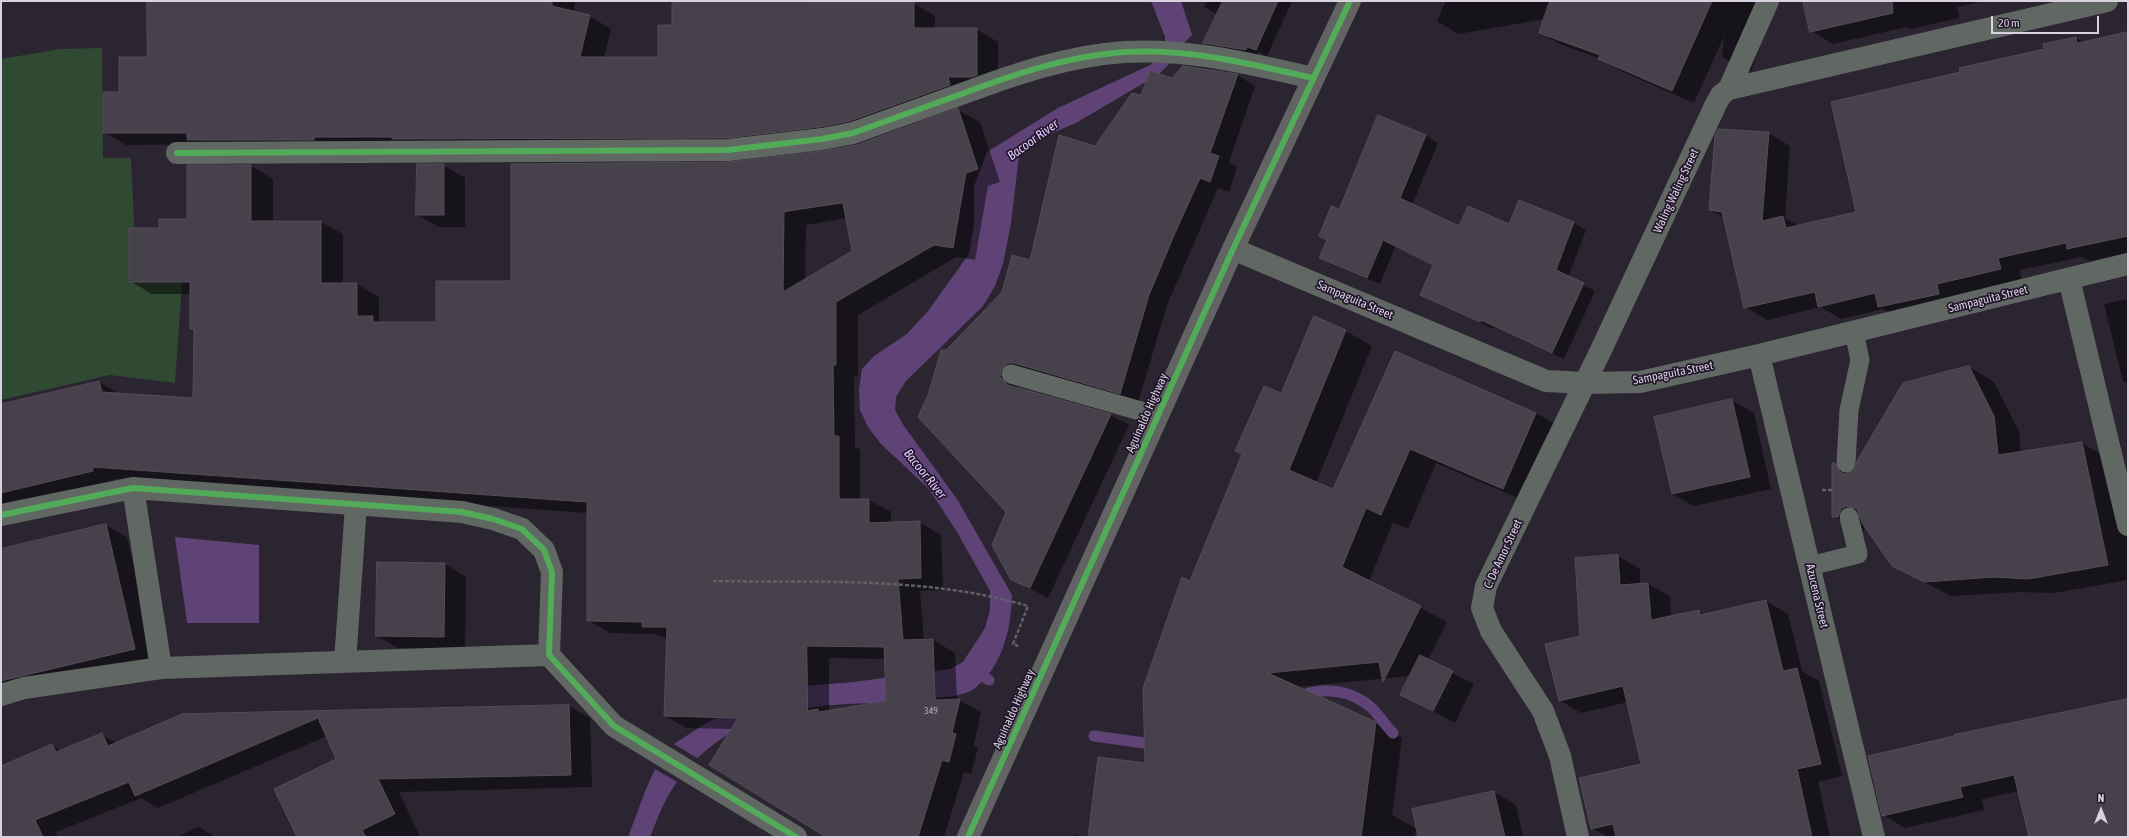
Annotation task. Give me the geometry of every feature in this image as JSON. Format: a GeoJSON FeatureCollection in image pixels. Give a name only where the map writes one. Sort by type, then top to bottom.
{"type":"FeatureCollection","features":[{"type":"Feature","properties":{"kind":"highway","name":"Aguinaldo Highway"},"geometry":{"type":"LineString","coordinates":[[968,837],[1234,249],[1350,1]]}},
{"type":"Feature","properties":{"kind":"street","name":"Waling Waling Street"},"geometry":{"type":"LineString","coordinates":[[1585,383],[1716,104],[1721,94],[1729,89],[1768,1]]}},
{"type":"Feature","properties":{"kind":"street"},"geometry":{"type":"LineString","coordinates":[[1729,89],[2107,1]]}},
{"type":"Feature","properties":{"kind":"street"},"geometry":{"type":"LineString","coordinates":[[177,153],[728,150],[822,139],[852,133],[1045,65],[1078,58],[1125,52],[1182,53],[1234,60],[1313,78]]}},
{"type":"Feature","properties":{"kind":"street","name":"Sampaguita Street"},"geometry":{"type":"LineString","coordinates":[[1234,249],[1546,381],[1585,383],[1640,382],[1760,355],[2128,264]]}},
{"type":"Feature","properties":{"kind":"street"},"geometry":{"type":"LineString","coordinates":[[2069,279],[2128,525]]}},
{"type":"Feature","properties":{"kind":"street","name":"Azucena Street"},"geometry":{"type":"LineString","coordinates":[[1760,355],[1874,837]]}},
{"type":"Feature","properties":{"kind":"street","name":"C. De Amor Street"},"geometry":{"type":"LineString","coordinates":[[1578,837],[1560,756],[1543,711],[1491,631],[1482,608],[1486,586],[1585,383]]}},
{"type":"Feature","properties":{"kind":"street"},"geometry":{"type":"LineString","coordinates":[[133,488],[161,668]]}},
{"type":"Feature","properties":{"kind":"street"},"geometry":{"type":"LineString","coordinates":[[1,515],[133,488],[462,512],[493,519],[522,529],[544,550],[552,572],[549,655],[614,726],[796,837]]}},
{"type":"Feature","properties":{"kind":"street"},"geometry":{"type":"LineString","coordinates":[[345,662],[356,505]]}},
{"type":"Feature","properties":{"kind":"street"},"geometry":{"type":"LineString","coordinates":[[1,695],[24,688],[161,668],[549,655]]}},
{"type":"Feature","properties":{"kind":"lane"},"geometry":{"type":"LineString","coordinates":[[1846,463],[1849,410],[1860,360],[1854,332]]}},
{"type":"Feature","properties":{"kind":"lane"},"geometry":{"type":"LineString","coordinates":[[1011,374],[1158,416]]}},
{"type":"Feature","properties":{"kind":"lane"},"geometry":{"type":"LineString","coordinates":[[1810,566],[1858,554],[1849,516]]}},
{"type":"Feature","properties":{"kind":"path"},"geometry":{"type":"LineString","coordinates":[[713,581],[927,586],[983,595],[1028,606],[1013,644],[1018,646]]}},
{"type":"Feature","properties":{"kind":"green space"},"geometry":{"type":"Polygon","coordinates":[[[102,48],[103,158],[131,158],[136,265],[183,270],[175,383],[110,375],[1,400],[1,59],[60,49],[102,48]]]}},
{"type":"Feature","properties":{"kind":"water","name":"Bacoor River"},"geometry":{"type":"Polygon","coordinates":[[[1151,1],[1181,1],[1192,35],[1180,47],[1173,60],[1159,74],[1076,123],[1045,136],[1026,147],[1019,156],[1011,223],[1003,264],[995,286],[983,306],[906,381],[896,397],[895,410],[904,426],[957,499],[1012,595],[1010,621],[1004,646],[999,658],[985,679],[975,688],[969,692],[955,696],[887,703],[821,706],[773,715],[750,723],[710,747],[692,764],[667,797],[650,837],[628,837],[656,767],[674,744],[706,723],[746,704],[805,686],[854,682],[950,669],[963,662],[985,628],[990,610],[990,591],[957,532],[929,489],[881,444],[868,427],[860,410],[859,389],[862,369],[874,356],[907,334],[928,311],[969,254],[974,224],[974,186],[987,152],[1058,108],[1150,65],[1164,53],[1165,37],[1151,1]]]}},
{"type":"Feature","properties":{"kind":"water"},"geometry":{"type":"Polygon","coordinates":[[[175,537],[259,545],[259,623],[187,623],[175,537]]]}},
{"type":"Feature","properties":{"kind":"pier"},"geometry":{"type":"Polygon","coordinates":[[[672,743],[699,759],[679,783],[653,768],[672,743]]]}},
{"type":"Feature","properties":{"kind":"building"},"geometry":{"type":"Polygon","coordinates":[[[147,1],[552,1],[552,6],[590,15],[580,57],[658,57],[658,25],[672,25],[672,1],[914,2],[914,28],[977,28],[977,75],[971,77],[948,77],[950,85],[850,121],[820,127],[727,138],[392,139],[392,137],[314,137],[314,140],[187,140],[187,133],[103,133],[103,92],[119,92],[119,57],[147,57],[147,1]]]}},
{"type":"Feature","properties":{"kind":"building"},"geometry":{"type":"Polygon","coordinates":[[[1223,1],[1278,1],[1256,50],[1247,47],[1246,50],[1203,43],[1223,1]]]}},
{"type":"Feature","properties":{"kind":"building"},"geometry":{"type":"Polygon","coordinates":[[[1550,1],[1712,1],[1672,91],[1598,59],[1600,55],[1539,33],[1550,1]]]}},
{"type":"Feature","properties":{"kind":"building"},"geometry":{"type":"Polygon","coordinates":[[[1803,1],[1892,1],[1893,13],[1810,32],[1803,1]]]}},
{"type":"Feature","properties":{"kind":"building"},"geometry":{"type":"Polygon","coordinates":[[[2128,32],[2128,236],[2067,249],[2066,243],[1998,258],[2001,269],[1937,284],[1939,294],[1878,307],[1875,293],[1818,307],[1815,292],[1744,308],[1722,212],[1709,210],[1715,135],[1718,129],[1769,132],[1762,221],[1783,216],[1786,228],[1856,212],[1831,102],[1960,72],[1959,68],[2044,49],[2043,44],[2076,37],[2077,43],[2128,32]]]}},
{"type":"Feature","properties":{"kind":"building"},"geometry":{"type":"Polygon","coordinates":[[[1183,66],[1238,74],[1210,153],[1219,156],[1210,182],[1200,178],[1175,233],[1149,295],[1120,394],[1014,363],[1008,363],[1001,371],[1000,377],[1008,385],[1111,414],[1030,588],[1011,580],[992,545],[1006,512],[918,417],[928,395],[941,350],[946,350],[1002,292],[1012,255],[1030,260],[1059,135],[1095,146],[1132,93],[1141,95],[1150,71],[1172,78],[1183,66]]]}},
{"type":"Feature","properties":{"kind":"building"},"geometry":{"type":"Polygon","coordinates":[[[958,108],[978,169],[966,173],[953,248],[934,245],[836,302],[836,365],[833,365],[834,436],[839,436],[839,499],[869,499],[869,523],[920,521],[921,578],[898,579],[903,640],[933,639],[935,700],[960,699],[952,733],[956,734],[949,762],[942,760],[918,837],[826,837],[709,765],[738,718],[664,716],[667,627],[642,627],[642,622],[587,621],[587,502],[93,467],[93,471],[1,493],[1,404],[99,381],[102,392],[193,398],[194,329],[190,329],[190,282],[129,282],[129,228],[159,228],[159,219],[187,219],[187,165],[251,165],[251,221],[321,221],[321,283],[357,283],[357,316],[373,316],[373,322],[436,322],[436,281],[511,281],[511,164],[728,162],[823,151],[857,145],[958,108]],[[843,203],[784,212],[783,292],[852,251],[843,203]],[[807,646],[808,711],[818,709],[819,712],[886,701],[884,647],[807,646]]]}},
{"type":"Feature","properties":{"kind":"building"},"geometry":{"type":"Polygon","coordinates":[[[1378,115],[1426,135],[1400,198],[1459,226],[1468,206],[1509,224],[1519,200],[1574,222],[1556,270],[1584,283],[1552,353],[1481,320],[1480,322],[1420,295],[1433,265],[1383,240],[1367,278],[1319,258],[1327,240],[1319,236],[1331,206],[1339,209],[1378,115]]]}},
{"type":"Feature","properties":{"kind":"building"},"geometry":{"type":"Polygon","coordinates":[[[417,164],[444,164],[444,215],[416,215],[417,164]]]}},
{"type":"Feature","properties":{"kind":"building"},"geometry":{"type":"Polygon","coordinates":[[[1314,316],[1346,330],[1289,470],[1333,489],[1395,351],[1536,413],[1503,489],[1410,449],[1381,515],[1366,508],[1342,567],[1421,606],[1383,682],[1379,662],[1268,673],[1376,722],[1361,837],[1088,837],[1098,757],[1145,763],[1143,688],[1182,577],[1190,581],[1242,454],[1235,451],[1264,386],[1281,393],[1314,316]]]}},
{"type":"Feature","properties":{"kind":"building"},"geometry":{"type":"Polygon","coordinates":[[[1969,366],[1994,416],[1998,455],[2082,442],[2108,565],[2028,579],[1994,577],[1924,582],[1892,566],[1862,523],[1857,509],[1846,506],[1841,509],[1838,517],[1832,517],[1832,463],[1835,463],[1840,472],[1845,474],[1855,469],[1857,461],[1903,383],[1969,366]]]}},
{"type":"Feature","properties":{"kind":"building"},"geometry":{"type":"Polygon","coordinates":[[[1732,399],[1750,477],[1672,494],[1654,417],[1732,399]]]}},
{"type":"Feature","properties":{"kind":"building"},"geometry":{"type":"Polygon","coordinates":[[[106,524],[135,649],[1,681],[1,549],[106,524]]]}},
{"type":"Feature","properties":{"kind":"building"},"geometry":{"type":"Polygon","coordinates":[[[1618,555],[1620,585],[1648,583],[1651,620],[1699,610],[1700,615],[1766,600],[1783,671],[1797,668],[1821,764],[1797,769],[1812,837],[1616,837],[1613,824],[1591,829],[1579,778],[1641,764],[1623,686],[1559,701],[1545,644],[1580,636],[1575,558],[1618,555]]]}},
{"type":"Feature","properties":{"kind":"building"},"geometry":{"type":"Polygon","coordinates":[[[377,562],[445,563],[444,637],[376,636],[377,562]]]}},
{"type":"Feature","properties":{"kind":"building"},"geometry":{"type":"Polygon","coordinates":[[[1420,655],[1453,671],[1433,711],[1400,695],[1420,655]]]}},
{"type":"Feature","properties":{"kind":"building"},"geometry":{"type":"Polygon","coordinates":[[[2128,699],[2128,837],[2029,837],[2014,775],[1960,787],[1963,797],[1882,816],[1868,756],[1954,735],[2128,699]]]}},
{"type":"Feature","properties":{"kind":"building"},"geometry":{"type":"Polygon","coordinates":[[[569,705],[571,775],[378,779],[395,814],[362,830],[366,837],[297,837],[274,789],[336,759],[318,718],[135,796],[129,782],[35,820],[43,837],[1,837],[1,766],[52,744],[56,752],[102,733],[108,746],[182,714],[569,705]]]}},
{"type":"Feature","properties":{"kind":"building"},"geometry":{"type":"Polygon","coordinates":[[[1494,791],[1505,837],[1418,837],[1412,809],[1494,791]]]}},
{"type":"Feature","properties":{"kind":"waterway"},"geometry":{"type":"LineString","coordinates":[[973,671],[989,680]]}},
{"type":"Feature","properties":{"kind":"waterway"},"geometry":{"type":"LineString","coordinates":[[1297,698],[1307,694],[1327,691],[1356,697],[1373,709],[1393,733]]}},
{"type":"Feature","properties":{"kind":"waterway"},"geometry":{"type":"LineString","coordinates":[[1094,736],[1159,745]]}},
{"type":"Feature","properties":{"kind":"cycle path"},"geometry":{"type":"LineString","coordinates":[[968,837],[1233,249],[1350,1]]}},
{"type":"Feature","properties":{"kind":"cycle path"},"geometry":{"type":"LineString","coordinates":[[177,153],[728,150],[822,139],[853,133],[986,85],[1044,66],[1083,57],[1124,52],[1172,52],[1220,58],[1313,78]]}},
{"type":"Feature","properties":{"kind":"cycle path"},"geometry":{"type":"LineString","coordinates":[[1,515],[133,488],[462,512],[493,519],[522,529],[544,550],[552,572],[549,655],[614,726],[796,837]]}}]}
